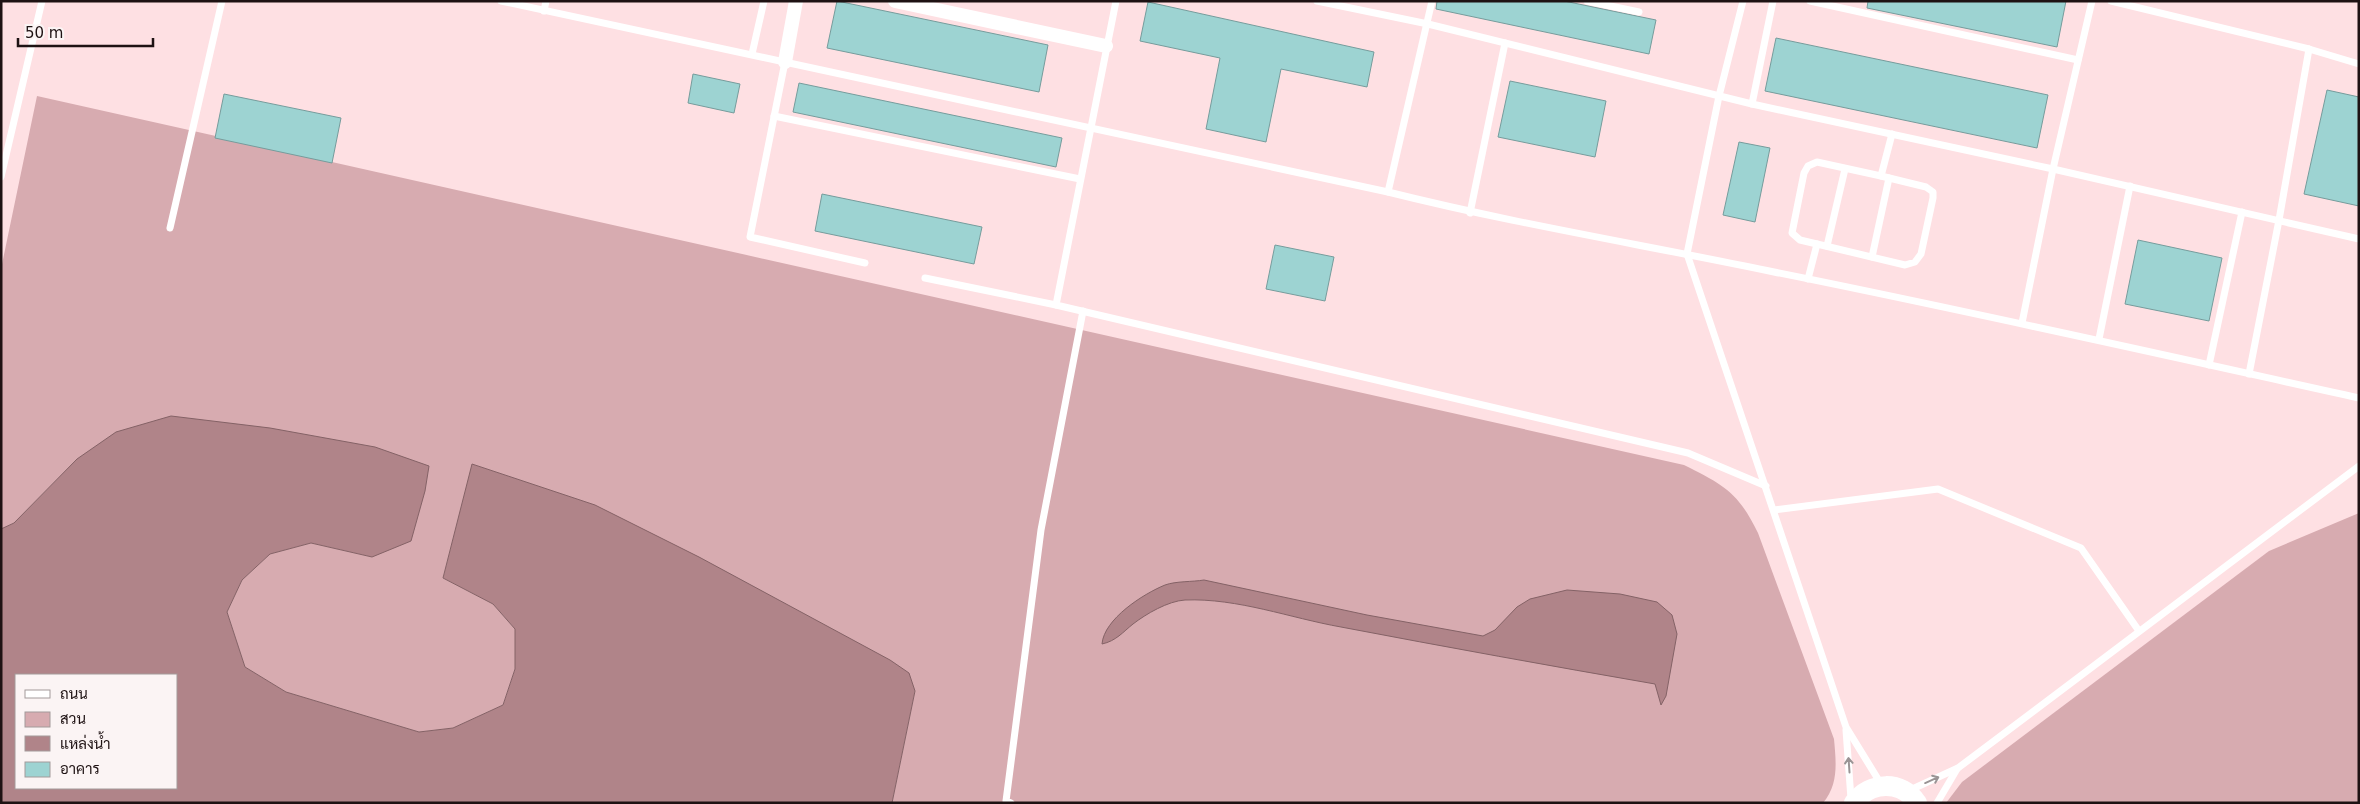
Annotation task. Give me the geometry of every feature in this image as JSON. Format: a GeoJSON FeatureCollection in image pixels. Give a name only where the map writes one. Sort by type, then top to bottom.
{"type":"FeatureCollection","features":[{"type":"Feature","properties":{"kind":"street"},"geometry":{"type":"LineString","coordinates":[[785,62],[796,1]]}},
{"type":"Feature","properties":{"kind":"street"},"geometry":{"type":"LineString","coordinates":[[895,1],[1106,46]]}},
{"type":"Feature","properties":{"kind":"street"},"geometry":{"type":"LineString","coordinates":[[1853,803],[1869,789],[1882,786],[1895,786],[1912,797]]}},
{"type":"Feature","properties":{"kind":"lane"},"geometry":{"type":"LineString","coordinates":[[1,177],[42,1]]}},
{"type":"Feature","properties":{"kind":"lane"},"geometry":{"type":"LineString","coordinates":[[170,228],[222,1]]}},
{"type":"Feature","properties":{"kind":"lane"},"geometry":{"type":"LineString","coordinates":[[501,1],[1388,192],[1470,213],[1687,254],[2099,339],[2359,398]]}},
{"type":"Feature","properties":{"kind":"lane"},"geometry":{"type":"LineString","coordinates":[[544,11],[546,1]]}},
{"type":"Feature","properties":{"kind":"lane"},"geometry":{"type":"LineString","coordinates":[[752,54],[764,1]]}},
{"type":"Feature","properties":{"kind":"lane"},"geometry":{"type":"LineString","coordinates":[[1056,305],[1116,1]]}},
{"type":"Feature","properties":{"kind":"lane"},"geometry":{"type":"LineString","coordinates":[[1317,1],[1428,24],[1752,104],[2130,186],[2359,239]]}},
{"type":"Feature","properties":{"kind":"lane"},"geometry":{"type":"LineString","coordinates":[[1388,192],[1432,1]]}},
{"type":"Feature","properties":{"kind":"lane"},"geometry":{"type":"LineString","coordinates":[[1587,1],[1638,12]]}},
{"type":"Feature","properties":{"kind":"lane"},"geometry":{"type":"LineString","coordinates":[[1743,1],[1719,96],[1687,254],[1846,727],[1882,786]]}},
{"type":"Feature","properties":{"kind":"lane"},"geometry":{"type":"LineString","coordinates":[[1752,104],[1773,1]]}},
{"type":"Feature","properties":{"kind":"lane"},"geometry":{"type":"LineString","coordinates":[[1810,1],[2078,60]]}},
{"type":"Feature","properties":{"kind":"lane"},"geometry":{"type":"LineString","coordinates":[[2022,323],[2053,169],[2092,1]]}},
{"type":"Feature","properties":{"kind":"lane"},"geometry":{"type":"LineString","coordinates":[[2111,1],[2309,49],[2359,64]]}},
{"type":"Feature","properties":{"kind":"lane"},"geometry":{"type":"LineString","coordinates":[[1470,213],[1505,43]]}},
{"type":"Feature","properties":{"kind":"lane"},"geometry":{"type":"LineString","coordinates":[[2249,374],[2279,220],[2309,49]]}},
{"type":"Feature","properties":{"kind":"lane"},"geometry":{"type":"LineString","coordinates":[[785,62],[750,237],[865,263]]}},
{"type":"Feature","properties":{"kind":"lane"},"geometry":{"type":"LineString","coordinates":[[774,116],[1080,179]]}},
{"type":"Feature","properties":{"kind":"lane"},"geometry":{"type":"LineString","coordinates":[[1872,257],[1892,134]]}},
{"type":"Feature","properties":{"kind":"lane"},"geometry":{"type":"LineString","coordinates":[[1817,162],[1885,177],[1926,187],[1932,192],[1933,198],[1921,254],[1915,262],[1905,265],[1800,240],[1792,233],[1804,173],[1808,166],[1817,162]]}},
{"type":"Feature","properties":{"kind":"lane"},"geometry":{"type":"LineString","coordinates":[[1827,246],[1845,168]]}},
{"type":"Feature","properties":{"kind":"lane"},"geometry":{"type":"LineString","coordinates":[[2099,339],[2130,186]]}},
{"type":"Feature","properties":{"kind":"lane"},"geometry":{"type":"LineString","coordinates":[[2209,364],[2242,212]]}},
{"type":"Feature","properties":{"kind":"lane"},"geometry":{"type":"LineString","coordinates":[[1808,279],[1817,244]]}},
{"type":"Feature","properties":{"kind":"lane"},"geometry":{"type":"LineString","coordinates":[[925,278],[1083,311],[1688,453],[1766,486]]}},
{"type":"Feature","properties":{"kind":"lane"},"geometry":{"type":"LineString","coordinates":[[1011,803],[1006,801],[1041,530],[1083,311]]}},
{"type":"Feature","properties":{"kind":"lane"},"geometry":{"type":"LineString","coordinates":[[1912,797],[1958,768],[2359,466]]}},
{"type":"Feature","properties":{"kind":"lane"},"geometry":{"type":"LineString","coordinates":[[1774,510],[1938,489],[2081,548],[2139,631]]}},
{"type":"Feature","properties":{"kind":"lane"},"geometry":{"type":"LineString","coordinates":[[1846,727],[1853,803]]}},
{"type":"Feature","properties":{"kind":"lane"},"geometry":{"type":"LineString","coordinates":[[1937,803],[1958,768]]}},
{"type":"Feature","properties":{"kind":"green space"},"geometry":{"type":"Polygon","coordinates":[[[37,96],[1684,465],[1710,478],[1728,491],[1744,508],[1758,533],[1834,739],[1835,772],[1832,788],[1823,803],[892,803],[915,691],[473,465],[443,578],[493,604],[515,629],[515,669],[503,705],[453,728],[419,732],[286,692],[245,667],[227,612],[242,580],[270,554],[311,543],[372,557],[77,459],[14,523],[1,529],[1,269],[37,96]]]}},
{"type":"Feature","properties":{"kind":"green space"},"geometry":{"type":"Polygon","coordinates":[[[2359,513],[2359,803],[1946,803],[1962,782],[2269,551],[2359,513]]]}},
{"type":"Feature","properties":{"kind":"water"},"geometry":{"type":"Polygon","coordinates":[[[171,416],[270,428],[375,447],[429,466],[425,491],[411,541],[372,557],[311,543],[270,554],[242,580],[227,612],[245,667],[286,692],[419,732],[453,728],[503,705],[515,669],[515,629],[493,604],[443,578],[472,464],[595,505],[699,557],[890,660],[909,673],[915,691],[892,803],[1,803],[1,529],[14,523],[77,459],[116,432],[171,416]]]}},
{"type":"Feature","properties":{"kind":"water"},"geometry":{"type":"Polygon","coordinates":[[[1204,580],[1367,615],[1483,636],[1495,630],[1517,607],[1530,599],[1567,590],[1620,594],[1657,602],[1672,615],[1677,634],[1666,696],[1661,705],[1655,684],[1341,627],[1244,605],[1205,600],[1185,600],[1165,605],[1138,620],[1107,643],[1102,644],[1104,635],[1117,617],[1146,594],[1169,584],[1204,580]]]}},
{"type":"Feature","properties":{"kind":"building"},"geometry":{"type":"Polygon","coordinates":[[[837,1],[1048,45],[1039,92],[827,48],[837,1]]]}},
{"type":"Feature","properties":{"kind":"building"},"geometry":{"type":"Polygon","coordinates":[[[1437,1],[1564,1],[1656,20],[1649,54],[1436,9],[1437,1]]]}},
{"type":"Feature","properties":{"kind":"building"},"geometry":{"type":"Polygon","coordinates":[[[1868,1],[2066,1],[2057,47],[1867,8],[1868,1]]]}},
{"type":"Feature","properties":{"kind":"building"},"geometry":{"type":"Polygon","coordinates":[[[1148,2],[1374,52],[1367,87],[1281,69],[1266,142],[1206,129],[1220,58],[1140,41],[1148,2]]]}},
{"type":"Feature","properties":{"kind":"building"},"geometry":{"type":"Polygon","coordinates":[[[1776,38],[2048,95],[2037,148],[1765,91],[1776,38]]]}},
{"type":"Feature","properties":{"kind":"building"},"geometry":{"type":"Polygon","coordinates":[[[693,74],[740,84],[734,113],[688,103],[693,74]]]}},
{"type":"Feature","properties":{"kind":"building"},"geometry":{"type":"Polygon","coordinates":[[[1510,81],[1606,101],[1595,157],[1498,137],[1510,81]]]}},
{"type":"Feature","properties":{"kind":"building"},"geometry":{"type":"Polygon","coordinates":[[[799,83],[1062,138],[1056,167],[793,112],[799,83]]]}},
{"type":"Feature","properties":{"kind":"building"},"geometry":{"type":"Polygon","coordinates":[[[2327,90],[2359,97],[2359,206],[2304,194],[2327,90]]]}},
{"type":"Feature","properties":{"kind":"building"},"geometry":{"type":"Polygon","coordinates":[[[224,94],[341,118],[332,163],[215,138],[224,94]]]}},
{"type":"Feature","properties":{"kind":"building"},"geometry":{"type":"Polygon","coordinates":[[[1739,142],[1770,148],[1755,222],[1723,215],[1739,142]]]}},
{"type":"Feature","properties":{"kind":"building"},"geometry":{"type":"Polygon","coordinates":[[[822,194],[982,227],[974,264],[815,231],[822,194]]]}},
{"type":"Feature","properties":{"kind":"building"},"geometry":{"type":"Polygon","coordinates":[[[2138,240],[2222,258],[2209,321],[2125,304],[2138,240]]]}},
{"type":"Feature","properties":{"kind":"building"},"geometry":{"type":"Polygon","coordinates":[[[1275,245],[1334,257],[1325,301],[1266,289],[1275,245]]]}}]}
